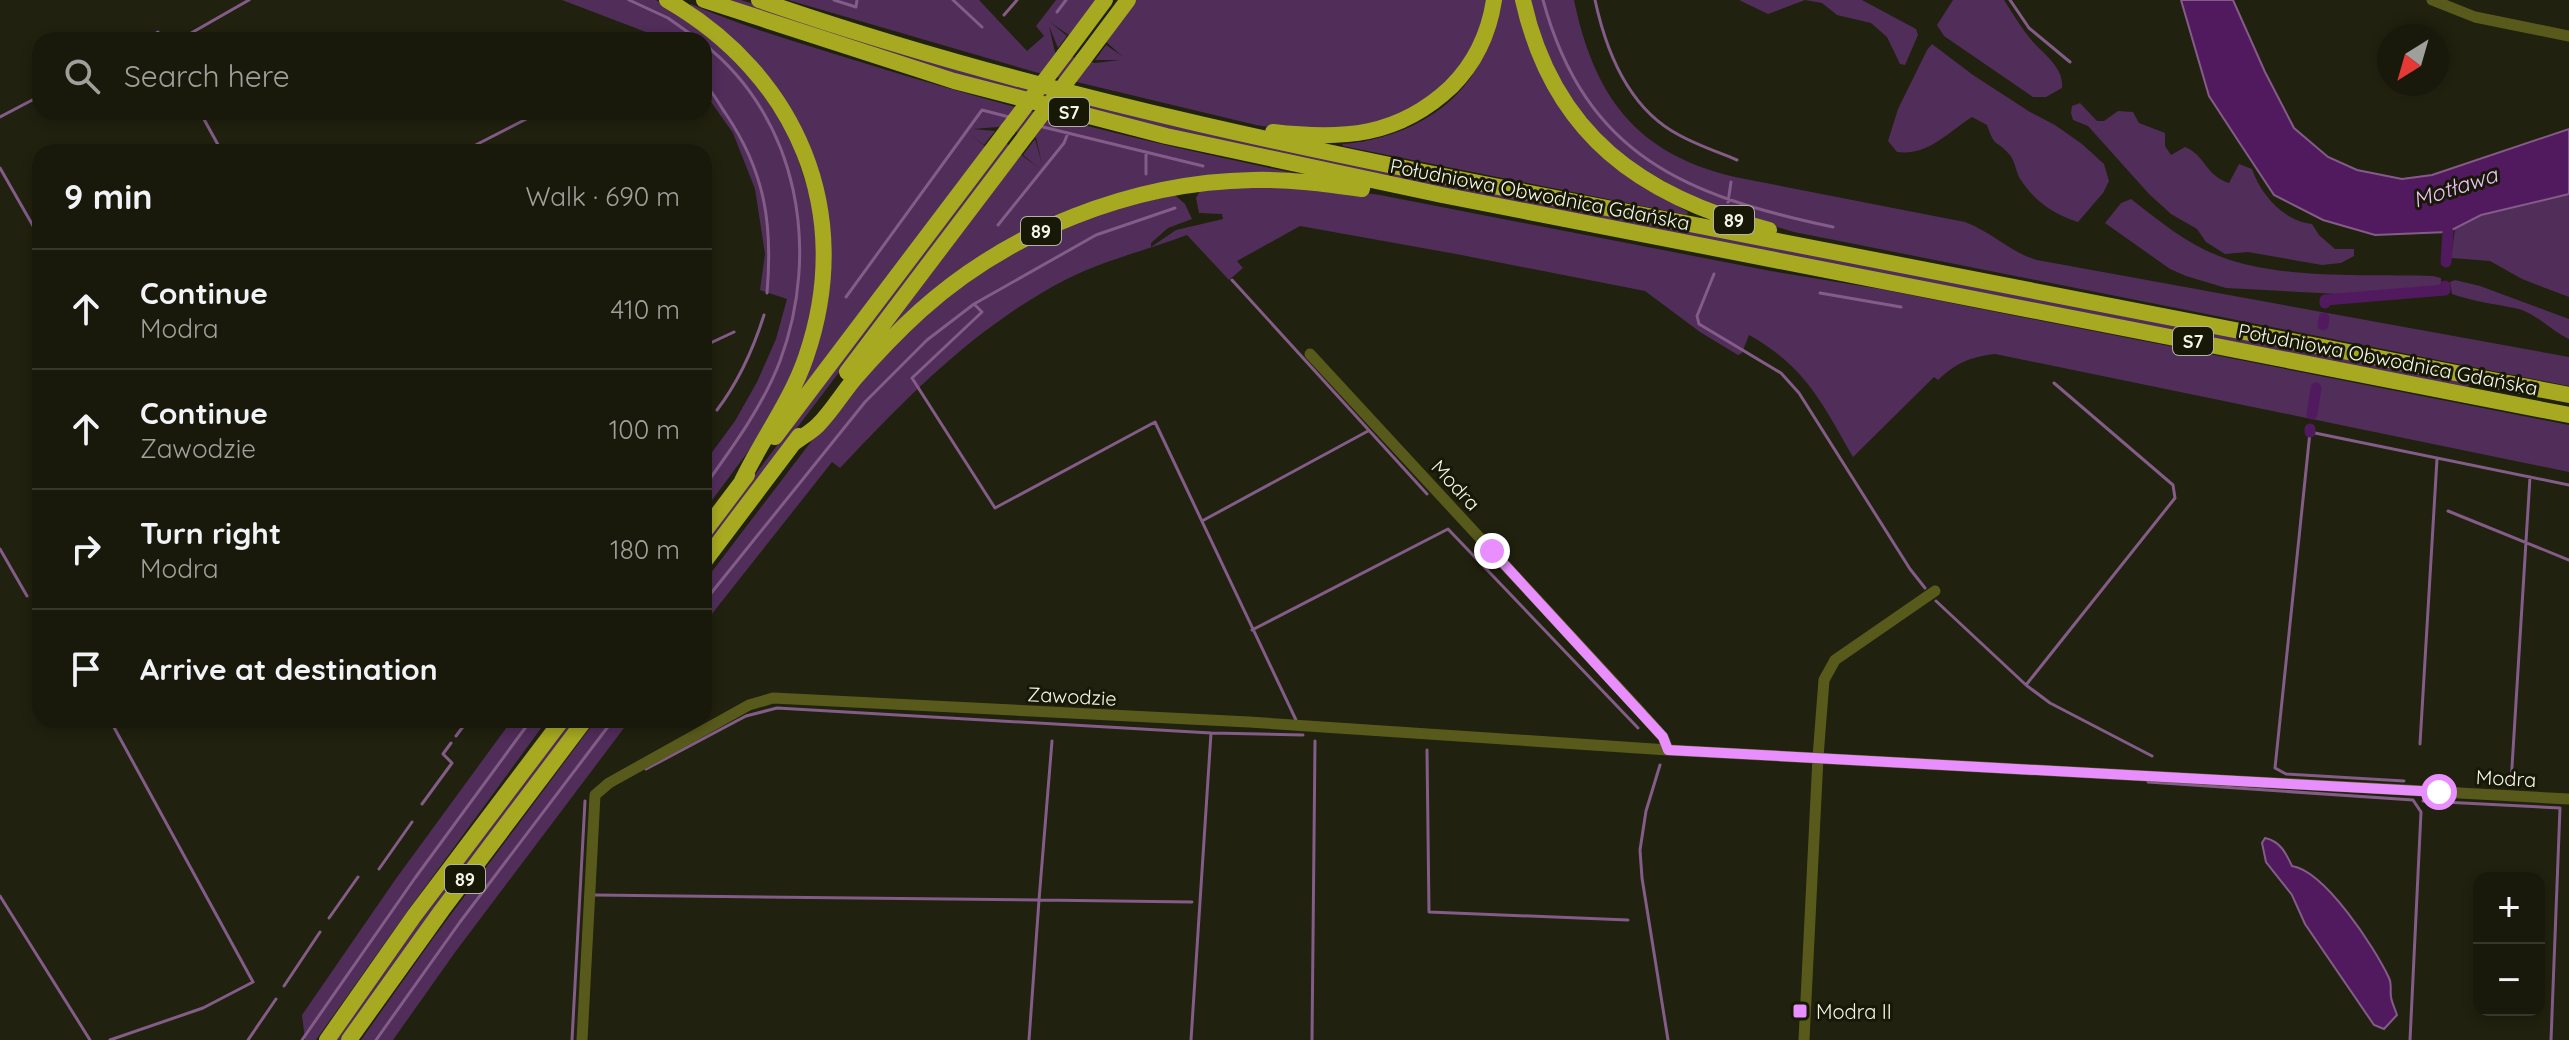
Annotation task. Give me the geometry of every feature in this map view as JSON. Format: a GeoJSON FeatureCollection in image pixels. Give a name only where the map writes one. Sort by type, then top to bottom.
{"type":"FeatureCollection","features":[{"type":"Feature","properties":{"kind":"highway"},"geometry":{"type":"LineString","coordinates":[[667,0],[710,27],[734,48],[773,95],[804,153],[822,226],[824,273],[815,328],[787,400],[760,443],[742,481]]}},
{"type":"Feature","properties":{"kind":"highway","name":"Południowa Obwodnica Gdańska"},"geometry":{"type":"LineString","coordinates":[[704,0],[897,64],[1166,136],[1442,195],[2569,415]]}},
{"type":"Feature","properties":{"kind":"highway","name":"Południowa Obwodnica Gdańska"},"geometry":{"type":"LineString","coordinates":[[759,0],[1032,84],[1230,132],[2569,395]]}},
{"type":"Feature","properties":{"kind":"highway"},"geometry":{"type":"LineString","coordinates":[[712,521],[1105,0]]}},
{"type":"Feature","properties":{"kind":"highway","name":"89"},"geometry":{"type":"LineString","coordinates":[[712,551],[1128,0]]}},
{"type":"Feature","properties":{"kind":"highway"},"geometry":{"type":"LineString","coordinates":[[1230,132],[1332,136],[1374,131],[1415,115],[1456,82],[1479,50],[1494,0]]}},
{"type":"Feature","properties":{"kind":"highway","name":"89"},"geometry":{"type":"LineString","coordinates":[[1523,0],[1533,37],[1557,89],[1588,131],[1620,164],[1677,199],[1736,221],[1793,236],[1823,250]]}},
{"type":"Feature","properties":{"kind":"highway","name":"89"},"geometry":{"type":"LineString","coordinates":[[794,443],[819,424],[887,343],[949,286],[1004,250],[1084,213],[1154,192],[1213,182],[1251,180],[1317,183],[1406,196],[1442,195]]}},
{"type":"Feature","properties":{"kind":"highway","name":"89"},"geometry":{"type":"LineString","coordinates":[[327,1040],[414,916],[556,728]]}},
{"type":"Feature","properties":{"kind":"highway","name":"89"},"geometry":{"type":"LineString","coordinates":[[349,1040],[579,728]]}},
{"type":"Feature","properties":{"kind":"street"},"geometry":{"type":"LineString","coordinates":[[2432,0],[2475,17],[2569,36]]}},
{"type":"Feature","properties":{"kind":"street","name":"Modra"},"geometry":{"type":"LineString","coordinates":[[1310,354],[1663,737],[1668,750]]}},
{"type":"Feature","properties":{"kind":"street"},"geometry":{"type":"LineString","coordinates":[[1804,1040],[1824,680],[1835,660],[1935,591]]}},
{"type":"Feature","properties":{"kind":"street","name":"Zawodzie"},"geometry":{"type":"LineString","coordinates":[[712,727],[773,698],[1249,722],[1818,757]]}},
{"type":"Feature","properties":{"kind":"street","name":"Zawodzie"},"geometry":{"type":"LineString","coordinates":[[582,1040],[595,795],[599,789],[646,761],[709,728]]}},
{"type":"Feature","properties":{"kind":"street","name":"Modra"},"geometry":{"type":"LineString","coordinates":[[1818,757],[2569,799]]}},
{"type":"Feature","properties":{"kind":"shaded area"},"geometry":{"type":"Polygon","coordinates":[[[562,0],[656,0],[688,18],[705,32],[646,32],[562,0]]]}},
{"type":"Feature","properties":{"kind":"shaded area"},"geometry":{"type":"Polygon","coordinates":[[[724,0],[741,0],[951,67],[2469,382],[2468,389],[1433,187],[1190,135],[949,73],[724,0]]]}},
{"type":"Feature","properties":{"kind":"shaded area"},"geometry":{"type":"Polygon","coordinates":[[[788,0],[979,0],[1027,51],[1044,36],[1036,26],[1056,0],[1098,0],[1070,36],[1050,22],[1067,36],[1058,48],[1049,26],[1055,52],[1095,63],[1120,60],[1095,60],[1106,45],[1122,56],[1105,41],[1136,0],[1487,0],[1480,31],[1460,68],[1433,96],[1381,125],[1285,130],[1035,72],[788,0]]]}},
{"type":"Feature","properties":{"kind":"shaded area"},"geometry":{"type":"Polygon","coordinates":[[[1501,0],[1517,0],[1522,19],[1607,160],[1637,183],[1688,212],[1687,215],[1343,146],[1404,129],[1423,120],[1457,94],[1481,60],[1501,0]]]}},
{"type":"Feature","properties":{"kind":"shaded area"},"geometry":{"type":"Polygon","coordinates":[[[1530,0],[1574,0],[1594,65],[1625,116],[1646,136],[1671,153],[1700,167],[1735,177],[1965,222],[2037,260],[2569,357],[2569,386],[1794,232],[1712,208],[1627,160],[1589,123],[1566,91],[1547,54],[1530,0]]]}},
{"type":"Feature","properties":{"kind":"shaded area"},"geometry":{"type":"Polygon","coordinates":[[[1739,0],[1805,0],[1768,14],[1739,0]]]}},
{"type":"Feature","properties":{"kind":"shaded area"},"geometry":{"type":"Polygon","coordinates":[[[1805,0],[1862,0],[1916,29],[1918,35],[1905,65],[1900,64],[1887,37],[1871,23],[1837,15],[1822,3],[1805,0]]]}},
{"type":"Feature","properties":{"kind":"shaded area"},"geometry":{"type":"Polygon","coordinates":[[[1953,0],[2004,0],[2029,37],[2057,68],[2062,88],[2046,97],[2033,97],[1944,36],[1937,25],[1953,0]]]}},
{"type":"Feature","properties":{"kind":"shaded area"},"geometry":{"type":"Polygon","coordinates":[[[691,4],[776,36],[970,95],[1131,137],[1294,173],[1078,210],[884,334],[1020,154],[1039,168],[1023,155],[1035,139],[1042,164],[1036,138],[998,127],[973,129],[995,131],[984,145],[968,133],[986,147],[787,412],[825,304],[801,137],[689,7],[691,4]]]}},
{"type":"Feature","properties":{"kind":"shaded area"},"geometry":{"type":"Polygon","coordinates":[[[712,38],[741,62],[790,134],[814,209],[818,284],[796,372],[750,449],[712,500],[712,452],[735,421],[757,382],[776,339],[787,299],[760,290],[765,254],[755,189],[733,133],[712,103],[712,38]]]}},
{"type":"Feature","properties":{"kind":"shaded area"},"geometry":{"type":"Polygon","coordinates":[[[1932,44],[1973,75],[2055,125],[2104,164],[2109,181],[2103,193],[2078,222],[2060,215],[2037,199],[2019,177],[2011,156],[1994,141],[1987,125],[1972,117],[1928,147],[1897,152],[1888,141],[1898,109],[1932,44]]]}},
{"type":"Feature","properties":{"kind":"shaded area"},"geometry":{"type":"Polygon","coordinates":[[[2080,103],[2097,121],[2104,121],[2118,111],[2133,112],[2139,123],[2165,133],[2165,146],[2171,155],[2185,147],[2221,180],[2229,183],[2239,164],[2252,169],[2261,188],[2283,212],[2312,224],[2335,249],[2354,249],[2354,256],[2341,263],[2322,265],[2248,252],[2225,254],[2206,242],[2197,229],[2171,214],[2088,126],[2073,120],[2072,106],[2080,103]]]}},
{"type":"Feature","properties":{"kind":"shaded area"},"geometry":{"type":"Polygon","coordinates":[[[1006,143],[1010,146],[712,540],[712,531],[1006,143]]]}},
{"type":"Feature","properties":{"kind":"shaded area"},"geometry":{"type":"Polygon","coordinates":[[[1232,186],[1336,189],[1380,195],[1771,271],[1880,289],[2569,425],[2569,472],[1995,354],[1964,362],[1938,380],[1934,377],[1853,457],[1811,388],[1769,347],[1749,335],[1742,353],[1738,355],[1700,332],[1645,291],[1300,226],[1237,261],[1243,268],[1229,280],[1187,235],[1078,273],[1032,299],[945,364],[840,468],[832,462],[712,614],[712,572],[845,397],[927,311],[1007,254],[1094,214],[1175,195],[1185,204],[1192,219],[1168,228],[1151,243],[1151,247],[1176,230],[1223,219],[1222,214],[1199,213],[1196,198],[1200,191],[1232,186]]]}},
{"type":"Feature","properties":{"kind":"shaded area"},"geometry":{"type":"Polygon","coordinates":[[[2569,194],[2569,297],[2522,279],[2490,261],[2451,258],[2455,229],[2481,215],[2569,194]]]}},
{"type":"Feature","properties":{"kind":"shaded area"},"geometry":{"type":"Polygon","coordinates":[[[2131,199],[2196,245],[2243,264],[2324,274],[2433,276],[2441,278],[2441,283],[2437,288],[2430,289],[2338,294],[2226,288],[2170,269],[2105,223],[2121,203],[2131,199]]]}},
{"type":"Feature","properties":{"kind":"shaded area"},"geometry":{"type":"Polygon","coordinates":[[[2455,280],[2480,286],[2569,319],[2569,339],[2521,310],[2452,294],[2450,282],[2455,280]]]}},
{"type":"Feature","properties":{"kind":"shaded area"},"geometry":{"type":"Polygon","coordinates":[[[506,728],[541,728],[316,1040],[305,1040],[302,1015],[395,880],[506,728]]]}},
{"type":"Feature","properties":{"kind":"shaded area"},"geometry":{"type":"Polygon","coordinates":[[[564,728],[571,728],[342,1040],[335,1040],[392,958],[564,728]]]}},
{"type":"Feature","properties":{"kind":"shaded area"},"geometry":{"type":"Polygon","coordinates":[[[590,728],[624,728],[393,1040],[361,1040],[590,728]]]}},
{"type":"Feature","properties":{"kind":"water","name":"Motława"},"geometry":{"type":"Polygon","coordinates":[[[2181,0],[2233,0],[2294,128],[2328,157],[2357,170],[2402,179],[2432,175],[2569,129],[2569,194],[2481,215],[2448,232],[2375,235],[2323,220],[2274,195],[2209,96],[2181,0]]]}},
{"type":"Feature","properties":{"kind":"water"},"geometry":{"type":"Polygon","coordinates":[[[2265,838],[2279,845],[2292,866],[2319,881],[2334,896],[2373,949],[2390,980],[2397,1015],[2384,1029],[2374,1025],[2305,924],[2292,895],[2266,862],[2262,843],[2265,838]]]}},
{"type":"Feature","properties":{"kind":"waterway"},"geometry":{"type":"LineString","coordinates":[[193,32],[249,0]]}},
{"type":"Feature","properties":{"kind":"waterway"},"geometry":{"type":"LineString","coordinates":[[629,0],[668,18],[688,32]]}},
{"type":"Feature","properties":{"kind":"waterway"},"geometry":{"type":"LineString","coordinates":[[834,0],[856,7],[857,0]]}},
{"type":"Feature","properties":{"kind":"waterway"},"geometry":{"type":"LineString","coordinates":[[953,0],[982,27]]}},
{"type":"Feature","properties":{"kind":"waterway"},"geometry":{"type":"LineString","coordinates":[[1004,15],[1017,0]]}},
{"type":"Feature","properties":{"kind":"waterway"},"geometry":{"type":"LineString","coordinates":[[1057,12],[1066,0]]}},
{"type":"Feature","properties":{"kind":"waterway"},"geometry":{"type":"LineString","coordinates":[[1543,0],[1562,54],[1586,97],[1615,133],[1649,161],[1688,183],[1732,201],[1833,227]]}},
{"type":"Feature","properties":{"kind":"waterway"},"geometry":{"type":"LineString","coordinates":[[1595,0],[1613,58],[1622,77],[1646,110],[1679,135],[1737,160]]}},
{"type":"Feature","properties":{"kind":"waterway"},"geometry":{"type":"LineString","coordinates":[[2010,0],[2029,28],[2070,62]]}},
{"type":"Feature","properties":{"kind":"waterway"},"geometry":{"type":"LineString","coordinates":[[712,52],[736,75],[762,110],[781,148],[793,189],[799,232],[799,276],[792,319],[780,361],[756,410],[712,476]]}},
{"type":"Feature","properties":{"kind":"waterway"},"geometry":{"type":"LineString","coordinates":[[712,93],[739,136],[758,178],[769,244],[767,293]]}},
{"type":"Feature","properties":{"kind":"waterway"},"geometry":{"type":"LineString","coordinates":[[0,117],[32,100]]}},
{"type":"Feature","properties":{"kind":"waterway"},"geometry":{"type":"LineString","coordinates":[[846,297],[982,110],[1009,117]]}},
{"type":"Feature","properties":{"kind":"waterway"},"geometry":{"type":"LineString","coordinates":[[204,120],[218,144]]}},
{"type":"Feature","properties":{"kind":"waterway"},"geometry":{"type":"LineString","coordinates":[[478,144],[524,120]]}},
{"type":"Feature","properties":{"kind":"waterway"},"geometry":{"type":"LineString","coordinates":[[1039,126],[1203,166]]}},
{"type":"Feature","properties":{"kind":"waterway"},"geometry":{"type":"LineString","coordinates":[[998,225],[1064,143],[1068,133]]}},
{"type":"Feature","properties":{"kind":"waterway"},"geometry":{"type":"LineString","coordinates":[[1146,154],[1146,174]]}},
{"type":"Feature","properties":{"kind":"waterway"},"geometry":{"type":"LineString","coordinates":[[0,168],[32,224]]}},
{"type":"Feature","properties":{"kind":"waterway"},"geometry":{"type":"LineString","coordinates":[[1728,202],[1731,182]]}},
{"type":"Feature","properties":{"kind":"waterway"},"geometry":{"type":"LineString","coordinates":[[712,592],[865,402],[927,340],[974,304],[1096,235],[1175,208]]}},
{"type":"Feature","properties":{"kind":"waterway"},"geometry":{"type":"LineString","coordinates":[[2446,262],[2448,232]]}},
{"type":"Feature","properties":{"kind":"waterway"},"geometry":{"type":"LineString","coordinates":[[1714,274],[1697,316],[1699,324],[1781,373],[1799,393],[1925,588]]}},
{"type":"Feature","properties":{"kind":"waterway"},"geometry":{"type":"LineString","coordinates":[[1232,280],[1427,494]]}},
{"type":"Feature","properties":{"kind":"waterway"},"geometry":{"type":"LineString","coordinates":[[2325,303],[2325,300],[2445,290],[2445,286]]}},
{"type":"Feature","properties":{"kind":"waterway"},"geometry":{"type":"LineString","coordinates":[[1820,293],[1901,307]]}},
{"type":"Feature","properties":{"kind":"waterway"},"geometry":{"type":"LineString","coordinates":[[974,304],[982,312],[912,378],[995,508],[1155,422],[1296,720]]}},
{"type":"Feature","properties":{"kind":"waterway"},"geometry":{"type":"LineString","coordinates":[[717,410],[745,365],[764,315]]}},
{"type":"Feature","properties":{"kind":"waterway"},"geometry":{"type":"LineString","coordinates":[[2323,325],[2324,318]]}},
{"type":"Feature","properties":{"kind":"waterway"},"geometry":{"type":"LineString","coordinates":[[712,342],[734,332]]}},
{"type":"Feature","properties":{"kind":"waterway"},"geometry":{"type":"LineString","coordinates":[[2026,685],[2175,498],[2173,485],[2054,383]]}},
{"type":"Feature","properties":{"kind":"waterway"},"geometry":{"type":"LineString","coordinates":[[2312,414],[2316,388]]}},
{"type":"Feature","properties":{"kind":"waterway"},"geometry":{"type":"LineString","coordinates":[[1202,521],[1368,431]]}},
{"type":"Feature","properties":{"kind":"waterway"},"geometry":{"type":"LineString","coordinates":[[2404,781],[2286,774],[2275,768],[2310,432],[2569,485]]}},
{"type":"Feature","properties":{"kind":"waterway"},"geometry":{"type":"LineString","coordinates":[[2420,744],[2437,459]]}},
{"type":"Feature","properties":{"kind":"waterway"},"geometry":{"type":"LineString","coordinates":[[2511,783],[2530,477]]}},
{"type":"Feature","properties":{"kind":"waterway"},"geometry":{"type":"LineString","coordinates":[[2448,511],[2569,560]]}},
{"type":"Feature","properties":{"kind":"waterway"},"geometry":{"type":"LineString","coordinates":[[1252,630],[1448,529],[1638,728]]}},
{"type":"Feature","properties":{"kind":"waterway"},"geometry":{"type":"LineString","coordinates":[[0,549],[27,596]]}},
{"type":"Feature","properties":{"kind":"waterway"},"geometry":{"type":"LineString","coordinates":[[1936,601],[2026,685],[2050,703],[2152,756]]}},
{"type":"Feature","properties":{"kind":"waterway"},"geometry":{"type":"LineString","coordinates":[[646,769],[746,716],[777,708],[1211,733]]}},
{"type":"Feature","properties":{"kind":"waterway"},"geometry":{"type":"LineString","coordinates":[[110,1040],[203,1008],[253,982],[114,728]]}},
{"type":"Feature","properties":{"kind":"waterway"},"geometry":{"type":"LineString","coordinates":[[456,736],[462,728]]}},
{"type":"Feature","properties":{"kind":"waterway"},"geometry":{"type":"LineString","coordinates":[[302,1040],[525,728]]}},
{"type":"Feature","properties":{"kind":"waterway"},"geometry":{"type":"LineString","coordinates":[[376,1040],[460,922],[607,728]]}},
{"type":"Feature","properties":{"kind":"waterway"},"geometry":{"type":"LineString","coordinates":[[1191,1040],[1211,733],[1303,735]]}},
{"type":"Feature","properties":{"kind":"waterway"},"geometry":{"type":"LineString","coordinates":[[595,895],[1039,900],[1052,741]]}},
{"type":"Feature","properties":{"kind":"waterway"},"geometry":{"type":"LineString","coordinates":[[1312,1040],[1315,741]]}},
{"type":"Feature","properties":{"kind":"waterway"},"geometry":{"type":"LineString","coordinates":[[422,804],[452,763],[443,754],[451,743]]}},
{"type":"Feature","properties":{"kind":"waterway"},"geometry":{"type":"LineString","coordinates":[[1427,750],[1429,912],[1628,920]]}},
{"type":"Feature","properties":{"kind":"waterway"},"geometry":{"type":"LineString","coordinates":[[1660,765],[1646,811],[1640,850],[1668,1040]]}},
{"type":"Feature","properties":{"kind":"waterway"},"geometry":{"type":"LineString","coordinates":[[2148,782],[2413,800],[2421,812],[2410,1040]]}},
{"type":"Feature","properties":{"kind":"waterway"},"geometry":{"type":"LineString","coordinates":[[572,1040],[585,801]]}},
{"type":"Feature","properties":{"kind":"waterway"},"geometry":{"type":"LineString","coordinates":[[2423,801],[2560,808],[2551,1040]]}},
{"type":"Feature","properties":{"kind":"waterway"},"geometry":{"type":"LineString","coordinates":[[379,869],[412,822]]}},
{"type":"Feature","properties":{"kind":"waterway"},"geometry":{"type":"LineString","coordinates":[[329,918],[358,877]]}},
{"type":"Feature","properties":{"kind":"waterway"},"geometry":{"type":"LineString","coordinates":[[0,896],[90,1040]]}},
{"type":"Feature","properties":{"kind":"waterway"},"geometry":{"type":"LineString","coordinates":[[1029,1040],[1039,900],[1192,902]]}},
{"type":"Feature","properties":{"kind":"waterway"},"geometry":{"type":"LineString","coordinates":[[284,986],[320,932]]}},
{"type":"Feature","properties":{"kind":"waterway"},"geometry":{"type":"LineString","coordinates":[[248,1040],[276,999]]}},
{"type":"Feature","properties":{"kind":"place","name":"Modra II"},"geometry":{"type":"Point","coordinates":[1800,1011]}},
{"type":"Feature","properties":{"kind":"route"},"geometry":{"type":"LineString","coordinates":[[1492,551],[1663,737],[1668,750],[2439,792]]}}]}
